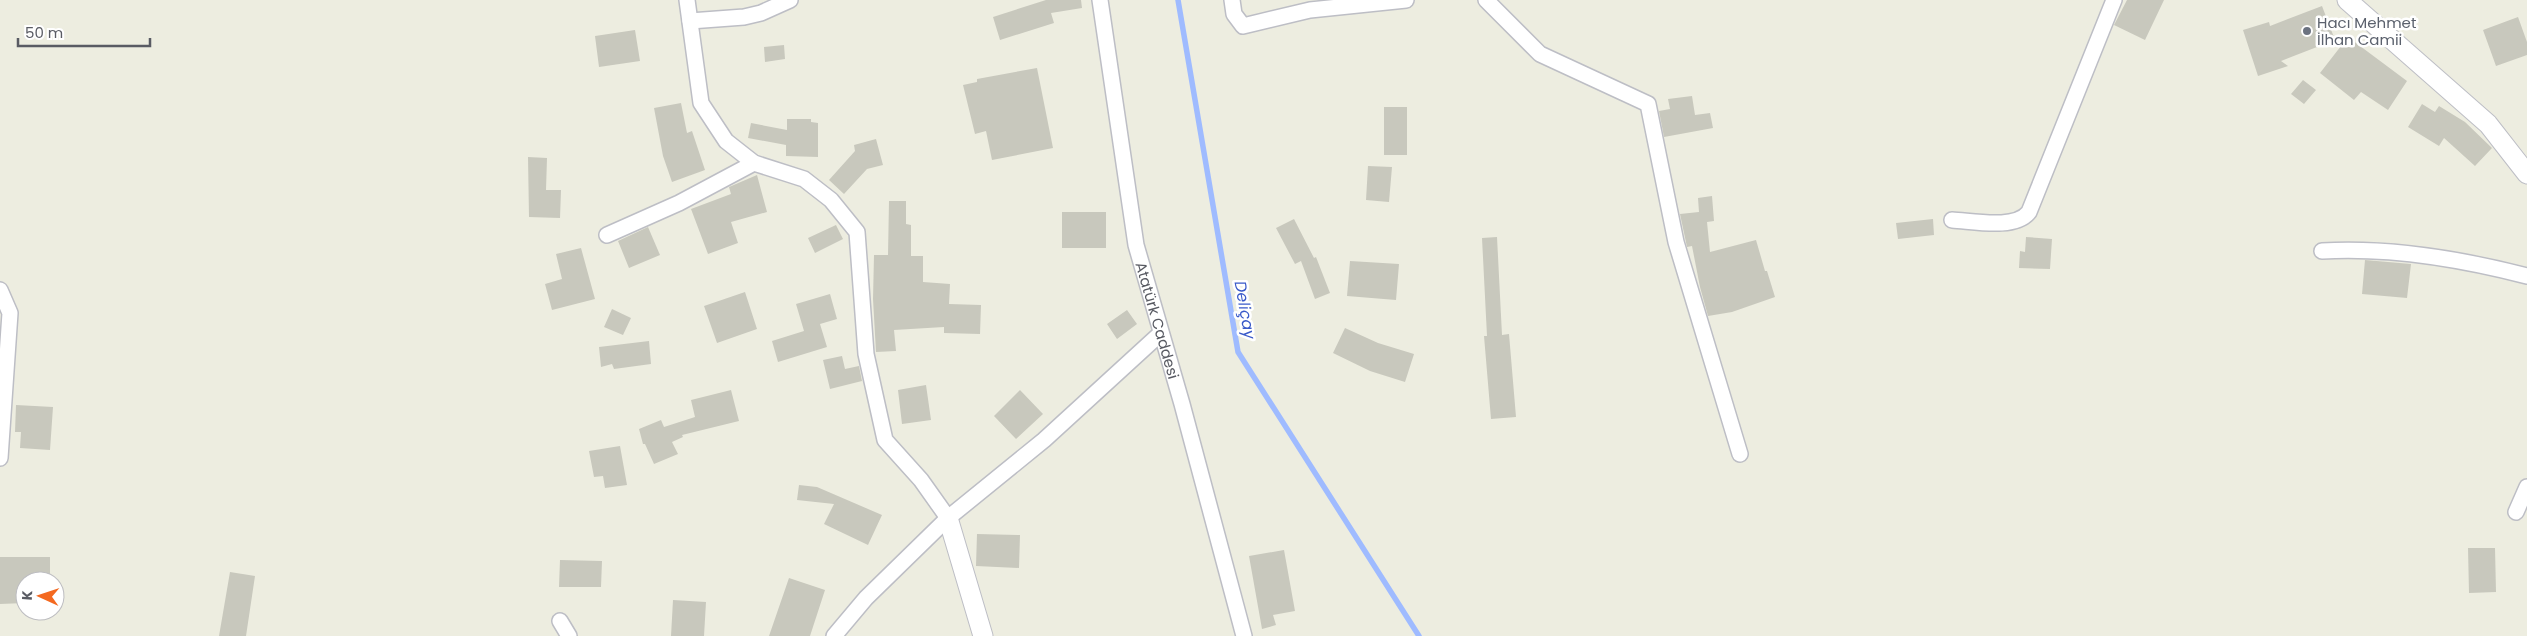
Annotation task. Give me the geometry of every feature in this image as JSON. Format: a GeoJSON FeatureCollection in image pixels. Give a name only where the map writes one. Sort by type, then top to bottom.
{"type":"FeatureCollection","features":[{"type":"Feature","properties":{"kind":"street"},"geometry":{"type":"LineString","coordinates":[[687,0],[701,102],[726,141],[754,163],[804,179],[831,200],[857,232],[866,354],[885,440],[921,480],[948,518],[983,636]]}},
{"type":"Feature","properties":{"kind":"street"},"geometry":{"type":"LineString","coordinates":[[690,21],[744,17],[761,13],[790,0]]}},
{"type":"Feature","properties":{"kind":"street","name":"Atatürk Caddesi"},"geometry":{"type":"LineString","coordinates":[[1100,0],[1136,246],[1244,636]]}},
{"type":"Feature","properties":{"kind":"street"},"geometry":{"type":"LineString","coordinates":[[1232,0],[1234,14],[1243,26],[1310,10],[1406,0]]}},
{"type":"Feature","properties":{"kind":"street"},"geometry":{"type":"LineString","coordinates":[[1486,0],[1540,54],[1648,104],[1676,242],[1740,454]]}},
{"type":"Feature","properties":{"kind":"street"},"geometry":{"type":"LineString","coordinates":[[1952,220],[2012,223],[2023,219],[2029,212],[2114,0]]}},
{"type":"Feature","properties":{"kind":"street"},"geometry":{"type":"LineString","coordinates":[[2347,0],[2488,124],[2527,174]]}},
{"type":"Feature","properties":{"kind":"street"},"geometry":{"type":"LineString","coordinates":[[607,235],[679,203],[754,163]]}},
{"type":"Feature","properties":{"kind":"street"},"geometry":{"type":"LineString","coordinates":[[2322,251],[2354,249],[2472,262],[2527,276]]}},
{"type":"Feature","properties":{"kind":"street"},"geometry":{"type":"LineString","coordinates":[[0,290],[10,313],[0,458]]}},
{"type":"Feature","properties":{"kind":"street"},"geometry":{"type":"LineString","coordinates":[[834,636],[866,598],[948,518],[1044,440],[1161,333]]}},
{"type":"Feature","properties":{"kind":"street"},"geometry":{"type":"LineString","coordinates":[[2516,512],[2527,487]]}},
{"type":"Feature","properties":{"kind":"street"},"geometry":{"type":"LineString","coordinates":[[560,621],[569,636]]}},
{"type":"Feature","properties":{"kind":"building"},"geometry":{"type":"Polygon","coordinates":[[[1046,0],[1081,0],[1082,8],[1051,13],[1054,23],[1000,40],[993,17],[1046,0]]]}},
{"type":"Feature","properties":{"kind":"building"},"geometry":{"type":"Polygon","coordinates":[[[2127,0],[2164,0],[2145,40],[2114,25],[2127,0]]]}},
{"type":"Feature","properties":{"kind":"building"},"geometry":{"type":"Polygon","coordinates":[[[2322,6],[2335,40],[2281,61],[2288,66],[2258,76],[2243,30],[2269,22],[2270,26],[2322,6]]]}},
{"type":"Feature","properties":{"kind":"building"},"geometry":{"type":"Polygon","coordinates":[[[2518,17],[2527,42],[2527,55],[2496,66],[2483,30],[2518,17]]]}},
{"type":"Feature","properties":{"kind":"building"},"geometry":{"type":"Polygon","coordinates":[[[635,30],[640,61],[599,67],[595,36],[635,30]]]}},
{"type":"Feature","properties":{"kind":"building"},"geometry":{"type":"Polygon","coordinates":[[[2348,37],[2407,81],[2388,110],[2361,92],[2354,100],[2320,73],[2348,37]]]}},
{"type":"Feature","properties":{"kind":"building"},"geometry":{"type":"Polygon","coordinates":[[[784,45],[785,59],[765,62],[764,47],[784,45]]]}},
{"type":"Feature","properties":{"kind":"building"},"geometry":{"type":"Polygon","coordinates":[[[1037,68],[1053,148],[992,160],[986,131],[975,134],[963,85],[977,82],[977,79],[1037,68]]]}},
{"type":"Feature","properties":{"kind":"building"},"geometry":{"type":"Polygon","coordinates":[[[2303,80],[2316,90],[2304,104],[2291,94],[2303,80]]]}},
{"type":"Feature","properties":{"kind":"building"},"geometry":{"type":"Polygon","coordinates":[[[1692,96],[1695,115],[1710,113],[1713,128],[1664,137],[1659,111],[1670,109],[1668,99],[1692,96]]]}},
{"type":"Feature","properties":{"kind":"building"},"geometry":{"type":"Polygon","coordinates":[[[681,103],[687,133],[692,131],[705,170],[672,182],[663,156],[654,108],[681,103]]]}},
{"type":"Feature","properties":{"kind":"building"},"geometry":{"type":"Polygon","coordinates":[[[2422,104],[2435,112],[2439,106],[2465,122],[2492,148],[2475,166],[2444,138],[2439,146],[2408,127],[2422,104]]]}},
{"type":"Feature","properties":{"kind":"building"},"geometry":{"type":"Polygon","coordinates":[[[1384,107],[1407,107],[1407,155],[1384,155],[1384,107]]]}},
{"type":"Feature","properties":{"kind":"building"},"geometry":{"type":"Polygon","coordinates":[[[787,119],[811,119],[811,122],[818,123],[818,157],[786,156],[786,145],[748,138],[751,123],[787,130],[787,119]]]}},
{"type":"Feature","properties":{"kind":"building"},"geometry":{"type":"Polygon","coordinates":[[[876,139],[883,165],[867,169],[844,194],[829,180],[855,151],[854,145],[876,139]]]}},
{"type":"Feature","properties":{"kind":"building"},"geometry":{"type":"Polygon","coordinates":[[[528,157],[547,158],[546,190],[561,190],[560,218],[529,217],[528,157]]]}},
{"type":"Feature","properties":{"kind":"building"},"geometry":{"type":"Polygon","coordinates":[[[1368,166],[1392,167],[1389,202],[1366,200],[1368,166]]]}},
{"type":"Feature","properties":{"kind":"building"},"geometry":{"type":"Polygon","coordinates":[[[757,175],[767,212],[731,222],[738,243],[708,254],[691,209],[731,194],[729,187],[757,175]]]}},
{"type":"Feature","properties":{"kind":"building"},"geometry":{"type":"Polygon","coordinates":[[[1712,196],[1714,221],[1707,222],[1710,252],[1756,240],[1775,297],[1732,312],[1708,316],[1692,246],[1687,247],[1680,214],[1699,212],[1698,198],[1712,196]]]}},
{"type":"Feature","properties":{"kind":"building"},"geometry":{"type":"Polygon","coordinates":[[[889,201],[906,201],[906,224],[911,225],[911,256],[923,256],[923,282],[950,284],[949,304],[981,305],[980,334],[944,333],[944,327],[894,330],[896,351],[876,352],[873,299],[874,255],[888,255],[889,201]]]}},
{"type":"Feature","properties":{"kind":"building"},"geometry":{"type":"Polygon","coordinates":[[[1062,212],[1106,212],[1106,248],[1062,248],[1062,212]]]}},
{"type":"Feature","properties":{"kind":"building"},"geometry":{"type":"Polygon","coordinates":[[[1294,219],[1314,258],[1316,257],[1330,293],[1315,299],[1301,261],[1295,264],[1276,228],[1294,219]]]}},
{"type":"Feature","properties":{"kind":"building"},"geometry":{"type":"Polygon","coordinates":[[[1933,219],[1934,235],[1898,239],[1896,223],[1933,219]]]}},
{"type":"Feature","properties":{"kind":"building"},"geometry":{"type":"Polygon","coordinates":[[[836,225],[843,239],[815,253],[808,238],[836,225]]]}},
{"type":"Feature","properties":{"kind":"building"},"geometry":{"type":"Polygon","coordinates":[[[648,227],[660,255],[629,268],[618,241],[648,227]]]}},
{"type":"Feature","properties":{"kind":"building"},"geometry":{"type":"Polygon","coordinates":[[[1497,237],[1502,335],[1509,334],[1516,417],[1491,419],[1484,336],[1487,336],[1482,238],[1497,237]]]}},
{"type":"Feature","properties":{"kind":"building"},"geometry":{"type":"Polygon","coordinates":[[[2026,237],[2052,239],[2050,269],[2019,268],[2020,251],[2025,252],[2026,237]]]}},
{"type":"Feature","properties":{"kind":"building"},"geometry":{"type":"Polygon","coordinates":[[[581,248],[595,299],[552,310],[545,284],[562,279],[556,254],[581,248]]]}},
{"type":"Feature","properties":{"kind":"building"},"geometry":{"type":"Polygon","coordinates":[[[2365,260],[2411,264],[2407,298],[2362,294],[2365,260]]]}},
{"type":"Feature","properties":{"kind":"building"},"geometry":{"type":"Polygon","coordinates":[[[1350,261],[1399,264],[1396,300],[1347,296],[1350,261]]]}},
{"type":"Feature","properties":{"kind":"building"},"geometry":{"type":"Polygon","coordinates":[[[745,292],[757,329],[717,343],[704,306],[745,292]]]}},
{"type":"Feature","properties":{"kind":"building"},"geometry":{"type":"Polygon","coordinates":[[[830,294],[837,319],[820,324],[827,347],[778,362],[772,341],[804,331],[796,304],[830,294]]]}},
{"type":"Feature","properties":{"kind":"building"},"geometry":{"type":"Polygon","coordinates":[[[612,309],[631,318],[623,335],[604,327],[612,309]]]}},
{"type":"Feature","properties":{"kind":"building"},"geometry":{"type":"Polygon","coordinates":[[[1127,310],[1137,324],[1117,339],[1107,324],[1127,310]]]}},
{"type":"Feature","properties":{"kind":"building"},"geometry":{"type":"Polygon","coordinates":[[[1345,328],[1378,343],[1414,354],[1405,382],[1370,371],[1333,353],[1345,328]]]}},
{"type":"Feature","properties":{"kind":"building"},"geometry":{"type":"Polygon","coordinates":[[[649,341],[651,364],[614,369],[612,364],[601,367],[599,347],[649,341]]]}},
{"type":"Feature","properties":{"kind":"building"},"geometry":{"type":"Polygon","coordinates":[[[842,356],[845,369],[859,366],[862,381],[830,389],[823,360],[842,356]]]}},
{"type":"Feature","properties":{"kind":"building"},"geometry":{"type":"Polygon","coordinates":[[[926,385],[931,420],[902,424],[898,390],[926,385]]]}},
{"type":"Feature","properties":{"kind":"building"},"geometry":{"type":"Polygon","coordinates":[[[731,390],[739,421],[682,435],[683,437],[672,442],[678,454],[654,464],[645,444],[643,444],[639,429],[661,420],[664,427],[695,417],[691,400],[731,390]]]}},
{"type":"Feature","properties":{"kind":"building"},"geometry":{"type":"Polygon","coordinates":[[[1020,390],[1043,414],[1016,439],[994,416],[1020,390]]]}},
{"type":"Feature","properties":{"kind":"building"},"geometry":{"type":"Polygon","coordinates":[[[16,405],[53,407],[50,450],[20,448],[21,432],[15,432],[16,405]]]}},
{"type":"Feature","properties":{"kind":"building"},"geometry":{"type":"Polygon","coordinates":[[[620,446],[627,485],[605,488],[603,476],[594,477],[589,451],[620,446]]]}},
{"type":"Feature","properties":{"kind":"building"},"geometry":{"type":"Polygon","coordinates":[[[799,485],[817,487],[882,515],[868,545],[824,524],[834,504],[797,500],[799,485]]]}},
{"type":"Feature","properties":{"kind":"building"},"geometry":{"type":"Polygon","coordinates":[[[977,534],[1020,535],[1019,568],[976,566],[977,534]]]}},
{"type":"Feature","properties":{"kind":"building"},"geometry":{"type":"Polygon","coordinates":[[[2468,548],[2495,548],[2496,592],[2469,593],[2468,548]]]}},
{"type":"Feature","properties":{"kind":"building"},"geometry":{"type":"Polygon","coordinates":[[[1284,550],[1295,611],[1273,615],[1276,625],[1262,629],[1249,556],[1284,550]]]}},
{"type":"Feature","properties":{"kind":"building"},"geometry":{"type":"Polygon","coordinates":[[[0,557],[50,557],[50,571],[15,571],[15,603],[0,604],[0,557]]]}},
{"type":"Feature","properties":{"kind":"building"},"geometry":{"type":"Polygon","coordinates":[[[560,560],[602,561],[601,587],[559,587],[560,560]]]}},
{"type":"Feature","properties":{"kind":"building"},"geometry":{"type":"Polygon","coordinates":[[[230,572],[255,576],[246,636],[219,636],[230,572]]]}},
{"type":"Feature","properties":{"kind":"building"},"geometry":{"type":"Polygon","coordinates":[[[789,578],[825,590],[810,636],[769,636],[789,578]]]}},
{"type":"Feature","properties":{"kind":"building"},"geometry":{"type":"Polygon","coordinates":[[[673,600],[706,602],[704,636],[671,636],[673,600]]]}},
{"type":"Feature","properties":{"kind":"waterway","name":"Deliçay"},"geometry":{"type":"LineString","coordinates":[[1178,0],[1238,352],[1419,636]]}},
{"type":"Feature","properties":{"kind":"place","name":"Hacı Mehmet İlhan Camii"},"geometry":{"type":"Point","coordinates":[2307,31]}}]}
